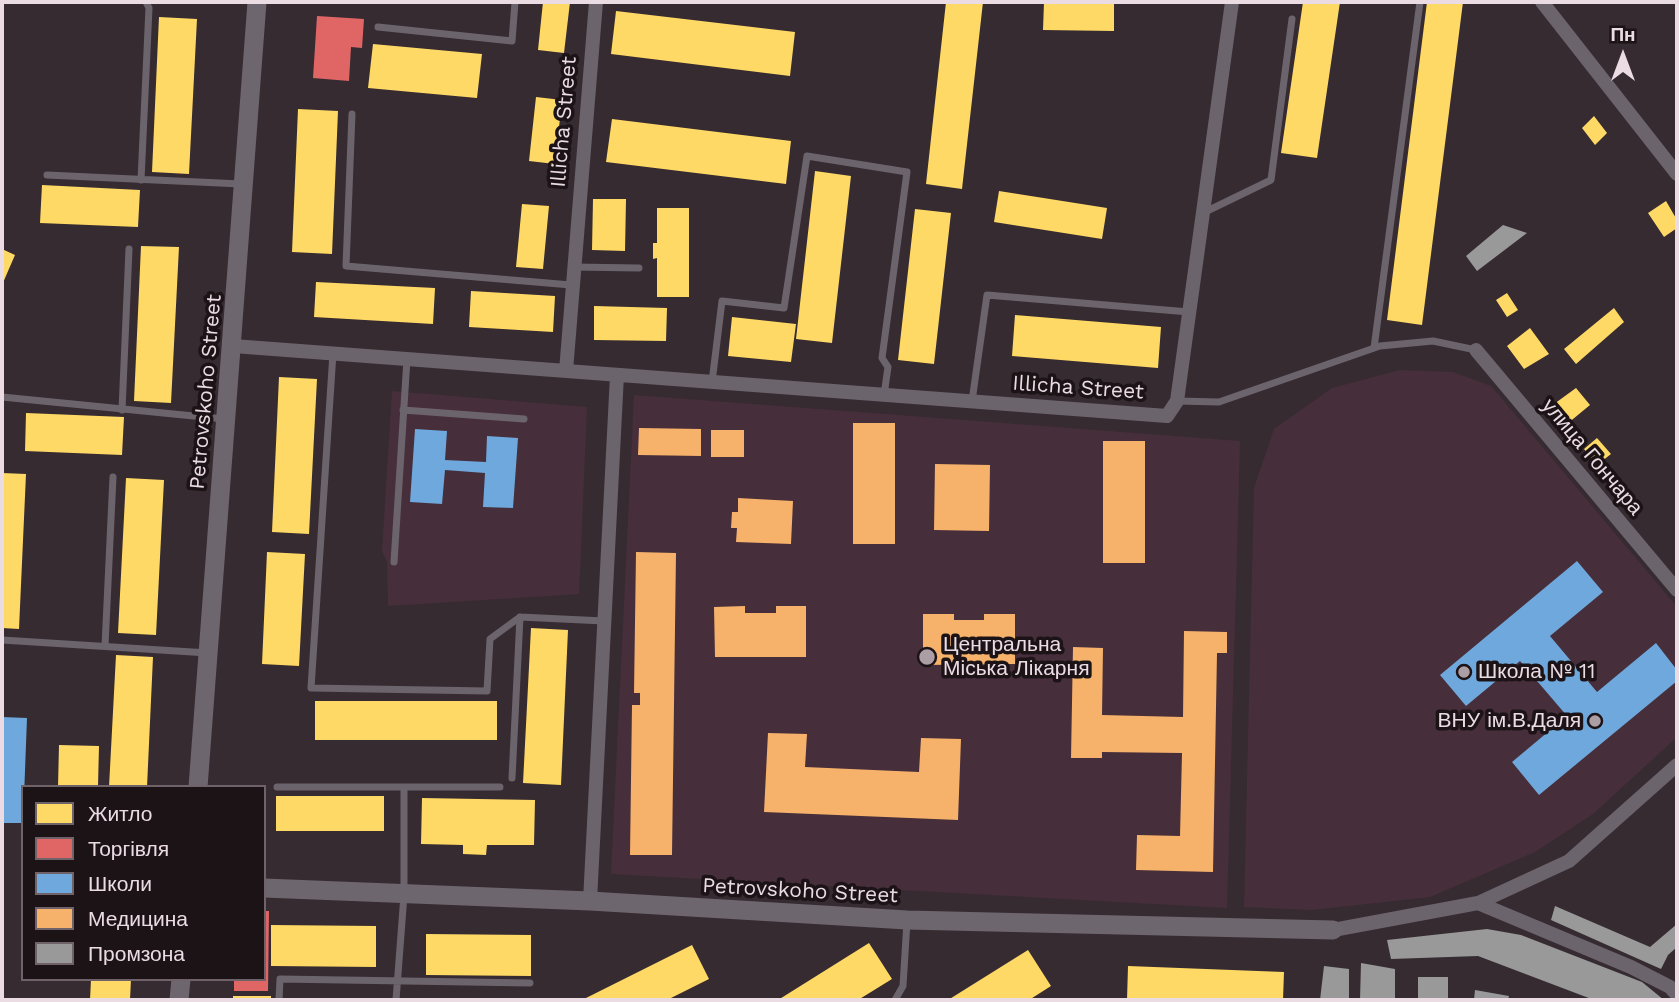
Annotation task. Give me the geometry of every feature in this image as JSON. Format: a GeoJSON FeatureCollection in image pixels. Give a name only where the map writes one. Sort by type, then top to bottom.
{"type":"FeatureCollection","features":[{"type":"Feature","properties":{"kind":"street","name":"Petrovskoho Street"},"geometry":{"type":"LineString","coordinates":[[198,785],[257,2]]}},
{"type":"Feature","properties":{"kind":"street","name":"Illicha Street"},"geometry":{"type":"LineString","coordinates":[[566,371],[596,2]]}},
{"type":"Feature","properties":{"kind":"street"},"geometry":{"type":"LineString","coordinates":[[1177,401],[1232,2]]}},
{"type":"Feature","properties":{"kind":"street"},"geometry":{"type":"LineString","coordinates":[[1542,2],[1677,174]]}},
{"type":"Feature","properties":{"kind":"street","name":"Illicha Street"},"geometry":{"type":"LineString","coordinates":[[233,346],[1167,416],[1177,401]]}},
{"type":"Feature","properties":{"kind":"street","name":"улица Гончара"},"geometry":{"type":"LineString","coordinates":[[1476,350],[1677,590]]}},
{"type":"Feature","properties":{"kind":"street"},"geometry":{"type":"LineString","coordinates":[[590,901],[617,375]]}},
{"type":"Feature","properties":{"kind":"street"},"geometry":{"type":"LineString","coordinates":[[1333,930],[1478,903],[1569,861],[1677,765]]}},
{"type":"Feature","properties":{"kind":"street","name":"Petrovskoho Street"},"geometry":{"type":"LineString","coordinates":[[266,888],[590,901],[907,920],[1333,930]]}},
{"type":"Feature","properties":{"kind":"street"},"geometry":{"type":"LineString","coordinates":[[1478,903],[1631,967],[1670,987],[1677,995]]}},
{"type":"Feature","properties":{"kind":"street"},"geometry":{"type":"LineString","coordinates":[[179,1000],[181,981]]}},
{"type":"Feature","properties":{"kind":"lane"},"geometry":{"type":"LineString","coordinates":[[141,180],[149,8],[146,2]]}},
{"type":"Feature","properties":{"kind":"lane"},"geometry":{"type":"LineString","coordinates":[[378,27],[512,41],[515,2]]}},
{"type":"Feature","properties":{"kind":"lane"},"geometry":{"type":"LineString","coordinates":[[1374,348],[1420,2]]}},
{"type":"Feature","properties":{"kind":"lane"},"geometry":{"type":"LineString","coordinates":[[1202,214],[1271,180],[1292,19]]}},
{"type":"Feature","properties":{"kind":"lane"},"geometry":{"type":"LineString","coordinates":[[352,114],[346,266],[571,285]]}},
{"type":"Feature","properties":{"kind":"lane"},"geometry":{"type":"LineString","coordinates":[[712,382],[722,301],[784,308],[807,156],[907,172],[882,358],[888,367],[884,395]]}},
{"type":"Feature","properties":{"kind":"lane"},"geometry":{"type":"LineString","coordinates":[[47,175],[245,185]]}},
{"type":"Feature","properties":{"kind":"lane"},"geometry":{"type":"LineString","coordinates":[[122,410],[129,248]]}},
{"type":"Feature","properties":{"kind":"lane"},"geometry":{"type":"LineString","coordinates":[[573,267],[639,268]]}},
{"type":"Feature","properties":{"kind":"lane"},"geometry":{"type":"LineString","coordinates":[[972,401],[986,295],[1189,312]]}},
{"type":"Feature","properties":{"kind":"lane"},"geometry":{"type":"LineString","coordinates":[[1177,401],[1219,401],[1374,348],[1433,341],[1476,350]]}},
{"type":"Feature","properties":{"kind":"lane"},"geometry":{"type":"LineString","coordinates":[[333,353],[311,688],[487,691],[490,639],[520,617],[605,621]]}},
{"type":"Feature","properties":{"kind":"lane"},"geometry":{"type":"LineString","coordinates":[[394,562],[407,359]]}},
{"type":"Feature","properties":{"kind":"lane"},"geometry":{"type":"LineString","coordinates":[[2,397],[226,419]]}},
{"type":"Feature","properties":{"kind":"lane"},"geometry":{"type":"LineString","coordinates":[[403,410],[524,419]]}},
{"type":"Feature","properties":{"kind":"lane"},"geometry":{"type":"LineString","coordinates":[[105,646],[113,477]]}},
{"type":"Feature","properties":{"kind":"lane"},"geometry":{"type":"LineString","coordinates":[[512,778],[520,617]]}},
{"type":"Feature","properties":{"kind":"lane"},"geometry":{"type":"LineString","coordinates":[[2,639],[208,653]]}},
{"type":"Feature","properties":{"kind":"lane"},"geometry":{"type":"LineString","coordinates":[[277,787],[500,787]]}},
{"type":"Feature","properties":{"kind":"lane"},"geometry":{"type":"LineString","coordinates":[[396,1000],[404,895],[404,787]]}},
{"type":"Feature","properties":{"kind":"lane"},"geometry":{"type":"LineString","coordinates":[[895,1000],[904,986],[907,920]]}},
{"type":"Feature","properties":{"kind":"lane"},"geometry":{"type":"LineString","coordinates":[[279,1000],[280,979],[530,983]]}},
{"type":"Feature","properties":{"kind":"shaded area","name":"Школа № 11"},"geometry":{"type":"Polygon","coordinates":[[[1400,370],[1453,372],[1491,386],[1677,607],[1677,737],[1593,814],[1535,852],[1430,897],[1312,910],[1244,907],[1254,488],[1274,429],[1332,388],[1400,370]]]}},
{"type":"Feature","properties":{"kind":"shaded area"},"geometry":{"type":"Polygon","coordinates":[[[392,391],[587,407],[579,594],[388,606],[387,562],[382,551],[392,391]]]}},
{"type":"Feature","properties":{"kind":"shaded area","name":"Центральна Міська Лікарня"},"geometry":{"type":"Polygon","coordinates":[[[634,395],[1240,441],[1227,908],[611,874],[634,395]]]}},
{"type":"Feature","properties":{"kind":"building: Житло"},"geometry":{"type":"Polygon","coordinates":[[[543,2],[570,2],[564,53],[538,50],[543,2]]]}},
{"type":"Feature","properties":{"kind":"building: Житло"},"geometry":{"type":"Polygon","coordinates":[[[946,2],[983,2],[962,189],[926,184],[946,2]]]}},
{"type":"Feature","properties":{"kind":"building: Житло"},"geometry":{"type":"Polygon","coordinates":[[[1044,2],[1114,2],[1114,31],[1043,30],[1044,2]]]}},
{"type":"Feature","properties":{"kind":"building: Житло"},"geometry":{"type":"Polygon","coordinates":[[[1303,2],[1340,2],[1317,158],[1281,153],[1303,2]]]}},
{"type":"Feature","properties":{"kind":"building: Житло"},"geometry":{"type":"Polygon","coordinates":[[[1427,2],[1463,2],[1422,325],[1387,320],[1427,2]]]}},
{"type":"Feature","properties":{"kind":"building: Житло"},"geometry":{"type":"Polygon","coordinates":[[[616,11],[795,32],[790,76],[611,54],[616,11]]]}},
{"type":"Feature","properties":{"kind":"building: Житло"},"geometry":{"type":"Polygon","coordinates":[[[159,17],[197,19],[189,174],[152,172],[159,17]]]}},
{"type":"Feature","properties":{"kind":"building: Житло"},"geometry":{"type":"Polygon","coordinates":[[[373,44],[482,54],[477,98],[368,88],[373,44]]]}},
{"type":"Feature","properties":{"kind":"building: Житло"},"geometry":{"type":"Polygon","coordinates":[[[536,97],[562,100],[555,164],[529,161],[536,97]]]}},
{"type":"Feature","properties":{"kind":"building: Житло"},"geometry":{"type":"Polygon","coordinates":[[[298,109],[338,111],[332,254],[292,252],[298,109]]]}},
{"type":"Feature","properties":{"kind":"building: Житло"},"geometry":{"type":"Polygon","coordinates":[[[1594,116],[1607,133],[1595,145],[1582,128],[1594,116]]]}},
{"type":"Feature","properties":{"kind":"building: Житло"},"geometry":{"type":"Polygon","coordinates":[[[612,119],[791,141],[786,184],[606,162],[612,119]]]}},
{"type":"Feature","properties":{"kind":"building: Житло"},"geometry":{"type":"Polygon","coordinates":[[[815,171],[851,176],[832,343],[796,339],[815,171]]]}},
{"type":"Feature","properties":{"kind":"building: Житло"},"geometry":{"type":"Polygon","coordinates":[[[42,185],[140,190],[138,227],[40,223],[42,185]]]}},
{"type":"Feature","properties":{"kind":"building: Житло"},"geometry":{"type":"Polygon","coordinates":[[[999,191],[1107,208],[1102,239],[994,222],[999,191]]]}},
{"type":"Feature","properties":{"kind":"building: Житло"},"geometry":{"type":"Polygon","coordinates":[[[593,199],[626,199],[625,251],[592,250],[593,199]]]}},
{"type":"Feature","properties":{"kind":"building: Житло"},"geometry":{"type":"Polygon","coordinates":[[[1666,201],[1677,220],[1677,228],[1664,237],[1648,213],[1666,201]]]}},
{"type":"Feature","properties":{"kind":"building: Житло"},"geometry":{"type":"Polygon","coordinates":[[[522,204],[549,206],[543,269],[516,267],[522,204]]]}},
{"type":"Feature","properties":{"kind":"building: Житло"},"geometry":{"type":"Polygon","coordinates":[[[657,208],[689,208],[689,297],[657,297],[657,258],[653,259],[653,243],[657,243],[657,208]]]}},
{"type":"Feature","properties":{"kind":"building: Житло"},"geometry":{"type":"Polygon","coordinates":[[[915,209],[951,213],[934,364],[898,360],[915,209]]]}},
{"type":"Feature","properties":{"kind":"building: Житло"},"geometry":{"type":"Polygon","coordinates":[[[141,246],[179,247],[171,403],[134,401],[141,246]]]}},
{"type":"Feature","properties":{"kind":"building: Житло"},"geometry":{"type":"Polygon","coordinates":[[[2,249],[15,255],[2,285],[2,249]]]}},
{"type":"Feature","properties":{"kind":"building: Житло"},"geometry":{"type":"Polygon","coordinates":[[[316,282],[435,288],[433,324],[314,317],[316,282]]]}},
{"type":"Feature","properties":{"kind":"building: Житло"},"geometry":{"type":"Polygon","coordinates":[[[471,291],[555,296],[553,332],[469,327],[471,291]]]}},
{"type":"Feature","properties":{"kind":"building: Житло"},"geometry":{"type":"Polygon","coordinates":[[[1507,293],[1518,310],[1507,317],[1496,300],[1507,293]]]}},
{"type":"Feature","properties":{"kind":"building: Житло"},"geometry":{"type":"Polygon","coordinates":[[[594,306],[667,308],[666,341],[594,340],[594,306]]]}},
{"type":"Feature","properties":{"kind":"building: Житло"},"geometry":{"type":"Polygon","coordinates":[[[1614,308],[1624,322],[1576,364],[1564,349],[1614,308]]]}},
{"type":"Feature","properties":{"kind":"building: Житло"},"geometry":{"type":"Polygon","coordinates":[[[1015,315],[1161,327],[1158,368],[1012,356],[1015,315]]]}},
{"type":"Feature","properties":{"kind":"building: Житло"},"geometry":{"type":"Polygon","coordinates":[[[732,317],[796,324],[791,362],[728,356],[732,317]]]}},
{"type":"Feature","properties":{"kind":"building: Житло"},"geometry":{"type":"Polygon","coordinates":[[[1530,328],[1549,354],[1524,369],[1507,346],[1530,328]]]}},
{"type":"Feature","properties":{"kind":"building: Житло"},"geometry":{"type":"Polygon","coordinates":[[[279,377],[317,379],[309,534],[272,532],[279,377]]]}},
{"type":"Feature","properties":{"kind":"building: Житло"},"geometry":{"type":"Polygon","coordinates":[[[1576,388],[1590,405],[1567,424],[1554,404],[1576,388]]]}},
{"type":"Feature","properties":{"kind":"building: Житло"},"geometry":{"type":"Polygon","coordinates":[[[26,413],[124,417],[122,455],[25,451],[26,413]]]}},
{"type":"Feature","properties":{"kind":"building: Житло"},"geometry":{"type":"Polygon","coordinates":[[[1597,438],[1611,454],[1597,465],[1584,449],[1597,438]]]}},
{"type":"Feature","properties":{"kind":"building: Житло"},"geometry":{"type":"Polygon","coordinates":[[[2,473],[26,474],[19,629],[2,628],[2,473]]]}},
{"type":"Feature","properties":{"kind":"building: Житло"},"geometry":{"type":"Polygon","coordinates":[[[126,478],[164,480],[156,635],[118,633],[126,478]]]}},
{"type":"Feature","properties":{"kind":"building: Житло"},"geometry":{"type":"Polygon","coordinates":[[[267,552],[305,554],[299,666],[262,664],[267,552]]]}},
{"type":"Feature","properties":{"kind":"building: Житло"},"geometry":{"type":"Polygon","coordinates":[[[531,628],[568,630],[561,785],[523,783],[531,628]]]}},
{"type":"Feature","properties":{"kind":"building: Житло"},"geometry":{"type":"Polygon","coordinates":[[[116,655],[153,657],[147,785],[109,785],[116,655]]]}},
{"type":"Feature","properties":{"kind":"building: Житло"},"geometry":{"type":"Polygon","coordinates":[[[315,701],[497,701],[497,740],[315,740],[315,701]]]}},
{"type":"Feature","properties":{"kind":"building: Житло"},"geometry":{"type":"Polygon","coordinates":[[[59,745],[99,746],[98,785],[58,785],[59,745]]]}},
{"type":"Feature","properties":{"kind":"building: Житло"},"geometry":{"type":"Polygon","coordinates":[[[276,796],[384,796],[384,831],[276,831],[276,796]]]}},
{"type":"Feature","properties":{"kind":"building: Житло"},"geometry":{"type":"Polygon","coordinates":[[[422,798],[535,800],[534,845],[487,845],[486,855],[463,854],[463,845],[421,844],[422,798]]]}},
{"type":"Feature","properties":{"kind":"building: Житло"},"geometry":{"type":"Polygon","coordinates":[[[271,925],[376,926],[376,967],[271,966],[271,925]]]}},
{"type":"Feature","properties":{"kind":"building: Житло"},"geometry":{"type":"Polygon","coordinates":[[[426,934],[531,935],[531,976],[426,975],[426,934]]]}},
{"type":"Feature","properties":{"kind":"building: Житло"},"geometry":{"type":"Polygon","coordinates":[[[869,943],[892,979],[858,1000],[778,1000],[869,943]]]}},
{"type":"Feature","properties":{"kind":"building: Житло"},"geometry":{"type":"Polygon","coordinates":[[[692,945],[709,979],[667,1000],[582,1000],[692,945]]]}},
{"type":"Feature","properties":{"kind":"building: Житло"},"geometry":{"type":"Polygon","coordinates":[[[1028,950],[1051,986],[1029,1000],[948,1000],[1028,950]]]}},
{"type":"Feature","properties":{"kind":"building: Житло"},"geometry":{"type":"Polygon","coordinates":[[[1128,966],[1284,972],[1283,1000],[1127,1000],[1128,966]]]}},
{"type":"Feature","properties":{"kind":"building: Житло"},"geometry":{"type":"Polygon","coordinates":[[[91,981],[131,981],[130,1000],[90,1000],[91,981]]]}},
{"type":"Feature","properties":{"kind":"building: Житло"},"geometry":{"type":"Polygon","coordinates":[[[233,996],[271,996],[271,1000],[233,1000],[233,996]]]}},
{"type":"Feature","properties":{"kind":"building: Торгівля"},"geometry":{"type":"Polygon","coordinates":[[[317,16],[364,19],[362,48],[351,47],[349,81],[313,78],[317,16]]]}},
{"type":"Feature","properties":{"kind":"building: Торгівля"},"geometry":{"type":"Polygon","coordinates":[[[266,911],[269,911],[268,991],[234,991],[234,981],[266,981],[266,911]]]}},
{"type":"Feature","properties":{"kind":"building: Школи"},"geometry":{"type":"Polygon","coordinates":[[[415,429],[447,431],[445,460],[486,462],[487,436],[518,438],[513,508],[483,507],[485,473],[445,470],[442,504],[410,502],[415,429]]]}},
{"type":"Feature","properties":{"kind":"building: Школи"},"geometry":{"type":"Polygon","coordinates":[[[1577,561],[1603,592],[1550,636],[1597,692],[1656,643],[1677,670],[1677,681],[1539,795],[1512,762],[1567,716],[1520,661],[1466,706],[1440,675],[1577,561]]]}},
{"type":"Feature","properties":{"kind":"building: Школи"},"geometry":{"type":"Polygon","coordinates":[[[2,717],[27,718],[24,785],[21,785],[21,823],[2,823],[2,717]]]}},
{"type":"Feature","properties":{"kind":"building: Медицина"},"geometry":{"type":"Polygon","coordinates":[[[853,423],[895,423],[895,544],[853,544],[853,423]]]}},
{"type":"Feature","properties":{"kind":"building: Медицина"},"geometry":{"type":"Polygon","coordinates":[[[639,428],[701,429],[701,456],[638,455],[639,428]]]}},
{"type":"Feature","properties":{"kind":"building: Медицина"},"geometry":{"type":"Polygon","coordinates":[[[711,430],[744,430],[744,457],[711,457],[711,430]]]}},
{"type":"Feature","properties":{"kind":"building: Медицина"},"geometry":{"type":"Polygon","coordinates":[[[1103,441],[1145,441],[1145,563],[1103,563],[1103,441]]]}},
{"type":"Feature","properties":{"kind":"building: Медицина"},"geometry":{"type":"Polygon","coordinates":[[[935,464],[990,465],[989,531],[934,530],[935,464]]]}},
{"type":"Feature","properties":{"kind":"building: Медицина"},"geometry":{"type":"Polygon","coordinates":[[[738,498],[793,501],[791,544],[736,542],[737,528],[731,528],[732,512],[738,512],[738,498]]]}},
{"type":"Feature","properties":{"kind":"building: Медицина"},"geometry":{"type":"Polygon","coordinates":[[[636,552],[676,553],[672,855],[630,855],[632,705],[640,705],[640,693],[634,693],[636,552]]]}},
{"type":"Feature","properties":{"kind":"building: Медицина"},"geometry":{"type":"Polygon","coordinates":[[[745,606],[745,613],[776,613],[776,606],[806,606],[806,657],[715,657],[714,607],[745,606]]]}},
{"type":"Feature","properties":{"kind":"building: Медицина"},"geometry":{"type":"Polygon","coordinates":[[[923,614],[954,614],[954,620],[984,620],[984,614],[1015,614],[1015,664],[923,665],[923,614]]]}},
{"type":"Feature","properties":{"kind":"building: Медицина"},"geometry":{"type":"Polygon","coordinates":[[[1184,631],[1227,632],[1227,653],[1217,653],[1213,872],[1136,870],[1137,835],[1180,836],[1182,753],[1102,752],[1102,758],[1071,758],[1073,647],[1103,648],[1102,715],[1183,717],[1184,631]]]}},
{"type":"Feature","properties":{"kind":"building: Медицина"},"geometry":{"type":"Polygon","coordinates":[[[768,733],[807,734],[805,767],[919,772],[921,738],[961,739],[958,820],[764,812],[768,733]]]}},
{"type":"Feature","properties":{"kind":"building: Промзона"},"geometry":{"type":"Polygon","coordinates":[[[1503,225],[1527,233],[1477,271],[1466,256],[1503,225]]]}},
{"type":"Feature","properties":{"kind":"building: Промзона"},"geometry":{"type":"Polygon","coordinates":[[[1555,906],[1650,947],[1677,924],[1677,947],[1668,955],[1661,969],[1551,920],[1555,906]]]}},
{"type":"Feature","properties":{"kind":"building: Промзона"},"geometry":{"type":"Polygon","coordinates":[[[1487,929],[1521,935],[1642,982],[1664,1000],[1594,1000],[1478,956],[1391,959],[1387,940],[1487,929]]]}},
{"type":"Feature","properties":{"kind":"building: Промзона"},"geometry":{"type":"Polygon","coordinates":[[[1361,963],[1395,969],[1395,1000],[1360,1000],[1361,963]]]}},
{"type":"Feature","properties":{"kind":"building: Промзона"},"geometry":{"type":"Polygon","coordinates":[[[1324,966],[1349,969],[1349,1000],[1320,1000],[1324,966]]]}},
{"type":"Feature","properties":{"kind":"building: Промзона"},"geometry":{"type":"Polygon","coordinates":[[[1418,977],[1448,977],[1448,1000],[1418,1000],[1418,977]]]}},
{"type":"Feature","properties":{"kind":"building: Промзона"},"geometry":{"type":"Polygon","coordinates":[[[1475,990],[1509,996],[1508,1000],[1474,1000],[1475,990]]]}},
{"type":"Feature","properties":{"kind":"place","name":"Центральна Міська Лікарня"},"geometry":{"type":"Point","coordinates":[927,657]}},
{"type":"Feature","properties":{"kind":"place","name":"Школа № 11"},"geometry":{"type":"Point","coordinates":[1464,672]}},
{"type":"Feature","properties":{"kind":"place","name":"ВНУ ім.В.Даля"},"geometry":{"type":"Point","coordinates":[1595,721]}}]}
